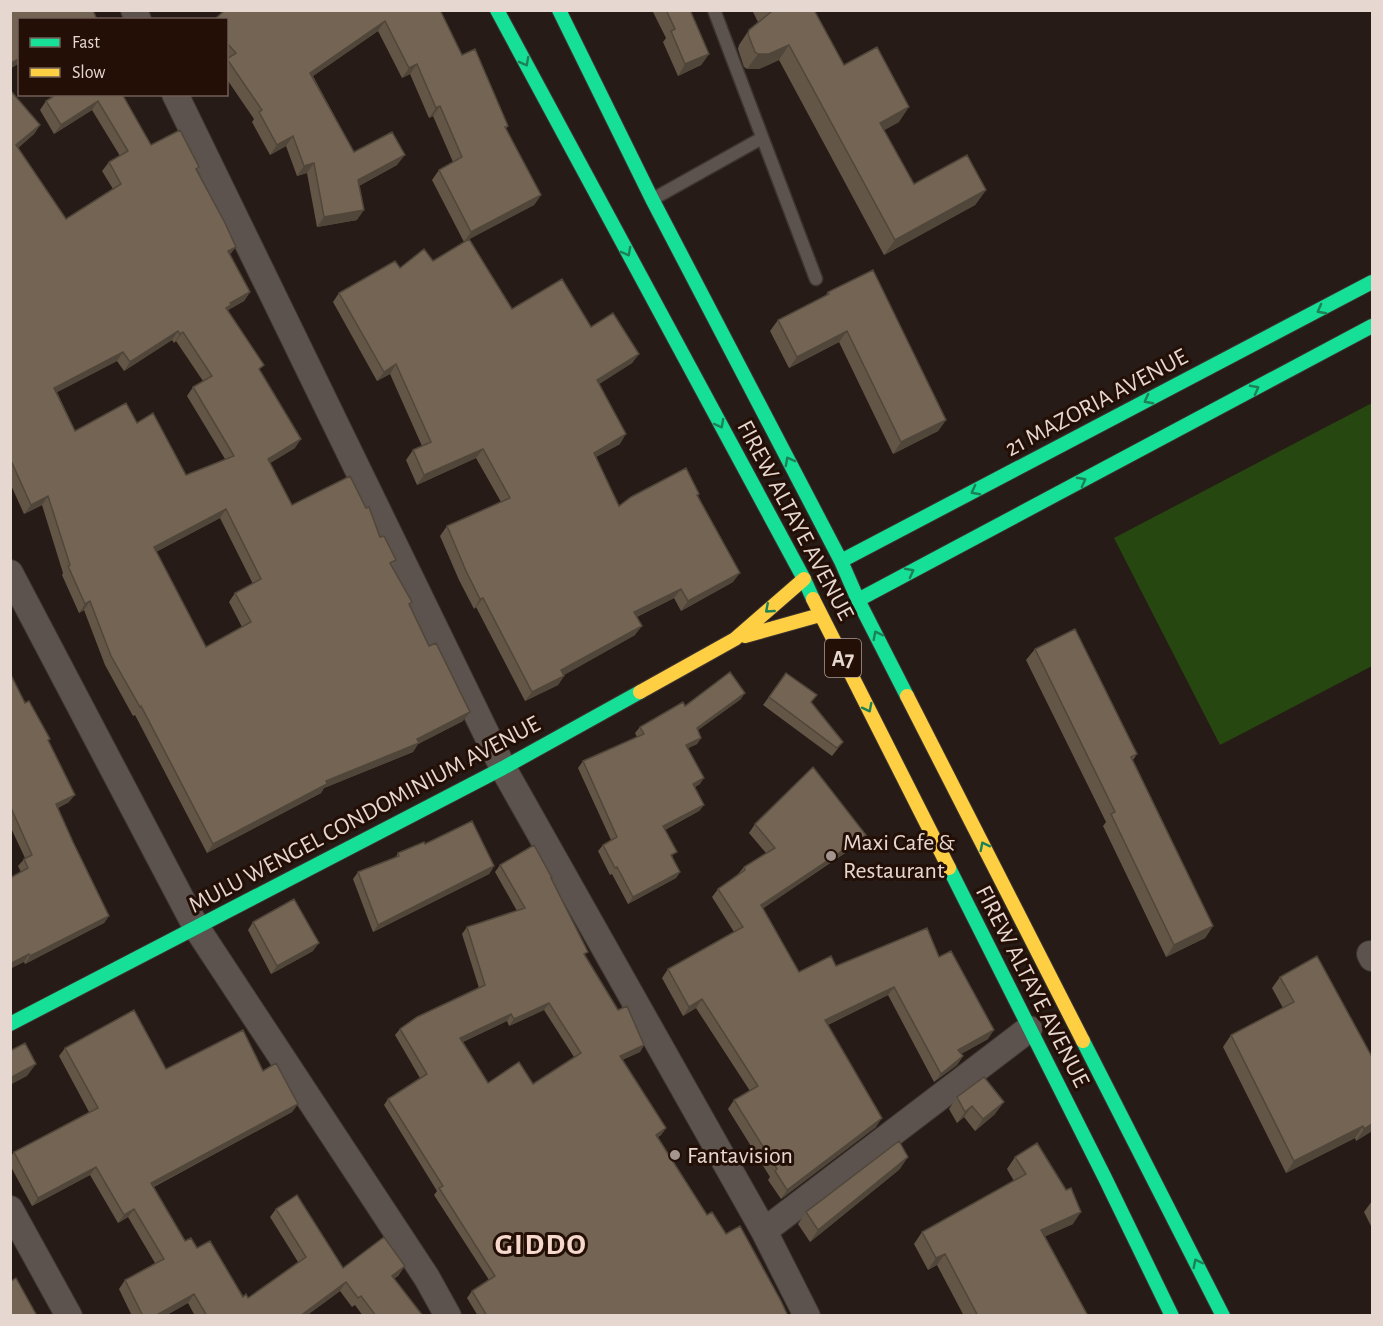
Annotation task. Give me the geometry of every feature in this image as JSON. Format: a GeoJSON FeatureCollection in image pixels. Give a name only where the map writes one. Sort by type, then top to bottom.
{"type":"FeatureCollection","features":[{"type":"Feature","properties":{"kind":"main road","name":"FIREW ALTAYE AVENUE"},"geometry":{"type":"LineString","coordinates":[[497,10],[612,226],[808,577],[825,613],[822,616],[1034,1027],[1172,1316]]}},
{"type":"Feature","properties":{"kind":"main road","name":"FIREW ALTAYE AVENUE"},"geometry":{"type":"LineString","coordinates":[[559,10],[648,202],[836,563],[1062,1011],[1223,1316]]}},
{"type":"Feature","properties":{"kind":"main road"},"geometry":{"type":"LineString","coordinates":[[612,226],[628,215]]}},
{"type":"Feature","properties":{"kind":"main road","name":"21 MAZORIA AVENUE"},"geometry":{"type":"LineString","coordinates":[[836,563],[1372,282]]}},
{"type":"Feature","properties":{"kind":"main road"},"geometry":{"type":"LineString","coordinates":[[854,602],[1372,327]]}},
{"type":"Feature","properties":{"kind":"main road"},"geometry":{"type":"LineString","coordinates":[[735,639],[808,577]]}},
{"type":"Feature","properties":{"kind":"main road"},"geometry":{"type":"LineString","coordinates":[[735,639],[825,613]]}},
{"type":"Feature","properties":{"kind":"main road","name":"MULU WENGEL CONDOMINIUM AVENUE"},"geometry":{"type":"LineString","coordinates":[[10,1024],[503,768],[735,639]]}},
{"type":"Feature","properties":{"kind":"street"},"geometry":{"type":"LineString","coordinates":[[176,96],[503,768],[764,1231],[807,1316]]}},
{"type":"Feature","properties":{"kind":"street"},"geometry":{"type":"LineString","coordinates":[[10,573],[196,927],[427,1278],[448,1316]]}},
{"type":"Feature","properties":{"kind":"street"},"geometry":{"type":"LineString","coordinates":[[764,1231],[1034,1027]]}},
{"type":"Feature","properties":{"kind":"street"},"geometry":{"type":"LineString","coordinates":[[10,1209],[69,1316]]}},
{"type":"Feature","properties":{"kind":"lane"},"geometry":{"type":"LineString","coordinates":[[714,10],[816,279]]}},
{"type":"Feature","properties":{"kind":"lane"},"geometry":{"type":"LineString","coordinates":[[648,202],[762,138]]}},
{"type":"Feature","properties":{"kind":"green space"},"geometry":{"type":"Polygon","coordinates":[[[1372,403],[1372,666],[1220,745],[1114,538],[1372,403]]]}},
{"type":"Feature","properties":{"kind":"building"},"geometry":{"type":"Polygon","coordinates":[[[10,10],[93,10],[96,18],[18,18],[18,59],[10,64],[10,10]]]}},
{"type":"Feature","properties":{"kind":"building"},"geometry":{"type":"Polygon","coordinates":[[[225,10],[440,10],[462,55],[475,49],[508,126],[505,127],[541,195],[471,232],[439,170],[462,157],[440,106],[436,108],[417,64],[409,68],[385,21],[310,73],[354,152],[392,132],[405,155],[358,180],[364,210],[324,217],[314,163],[304,166],[293,136],[277,145],[259,112],[262,110],[228,60],[236,53],[228,44],[228,18],[216,18],[225,10]]]}},
{"type":"Feature","properties":{"kind":"building"},"geometry":{"type":"Polygon","coordinates":[[[666,10],[690,10],[709,54],[685,64],[671,31],[675,29],[666,10]]]}},
{"type":"Feature","properties":{"kind":"building"},"geometry":{"type":"Polygon","coordinates":[[[770,10],[814,10],[844,65],[877,47],[909,107],[880,123],[914,184],[967,155],[986,190],[895,240],[789,45],[769,54],[755,52],[748,34],[749,30],[771,12],[770,10]]]}},
{"type":"Feature","properties":{"kind":"building"},"geometry":{"type":"Polygon","coordinates":[[[10,90],[40,125],[16,145],[66,219],[121,184],[109,162],[128,151],[98,101],[61,125],[46,101],[54,96],[123,96],[151,145],[180,130],[199,167],[196,169],[236,247],[228,251],[250,292],[230,303],[231,305],[226,308],[264,365],[259,369],[301,439],[268,459],[292,505],[350,476],[366,508],[369,507],[380,537],[384,536],[396,560],[390,563],[412,602],[409,604],[429,646],[436,643],[470,712],[417,739],[419,743],[326,781],[327,784],[213,844],[141,706],[111,656],[90,601],[85,604],[68,566],[70,565],[48,496],[31,505],[10,463],[10,90]],[[178,331],[130,362],[123,352],[54,388],[75,431],[126,403],[137,423],[153,413],[186,475],[234,456],[193,387],[212,376],[183,332],[180,334],[178,331]],[[226,509],[154,547],[206,647],[251,622],[235,593],[261,579],[226,509]]]}},
{"type":"Feature","properties":{"kind":"building"},"geometry":{"type":"Polygon","coordinates":[[[469,239],[512,309],[562,279],[591,327],[613,313],[639,354],[597,380],[626,434],[594,453],[619,506],[631,497],[686,468],[699,494],[697,495],[740,573],[688,601],[681,589],[634,612],[642,626],[561,670],[564,676],[532,692],[483,598],[480,599],[447,526],[510,498],[483,449],[424,475],[413,450],[431,442],[396,364],[384,372],[339,293],[395,261],[400,268],[424,249],[433,261],[469,239]]]}},
{"type":"Feature","properties":{"kind":"building"},"geometry":{"type":"Polygon","coordinates":[[[873,270],[946,420],[901,442],[847,331],[797,357],[778,320],[873,270]]]}},
{"type":"Feature","properties":{"kind":"building"},"geometry":{"type":"Polygon","coordinates":[[[1075,629],[1137,754],[1131,757],[1213,926],[1174,945],[1111,814],[1115,812],[1035,649],[1075,629]]]}},
{"type":"Feature","properties":{"kind":"building"},"geometry":{"type":"Polygon","coordinates":[[[730,672],[745,693],[697,728],[701,738],[686,745],[704,778],[693,784],[704,805],[663,826],[677,852],[671,855],[680,872],[633,897],[603,845],[617,837],[583,761],[644,734],[640,727],[683,702],[685,706],[730,672]]]}},
{"type":"Feature","properties":{"kind":"building"},"geometry":{"type":"Polygon","coordinates":[[[786,673],[817,695],[811,702],[843,742],[837,748],[769,697],[786,673]]]}},
{"type":"Feature","properties":{"kind":"building"},"geometry":{"type":"Polygon","coordinates":[[[10,677],[25,703],[29,701],[50,739],[48,740],[75,795],[56,804],[109,916],[10,964],[10,878],[28,868],[24,859],[32,855],[10,808],[10,677]]]}},
{"type":"Feature","properties":{"kind":"building"},"geometry":{"type":"Polygon","coordinates":[[[813,767],[866,835],[761,905],[799,972],[831,956],[836,966],[927,928],[939,957],[951,951],[994,1030],[958,1050],[963,1056],[941,1074],[894,987],[825,1020],[882,1118],[787,1190],[775,1171],[777,1169],[734,1100],[758,1086],[702,999],[689,1007],[668,969],[743,927],[718,889],[745,870],[744,867],[775,848],[755,824],[813,767]]]}},
{"type":"Feature","properties":{"kind":"building"},"geometry":{"type":"Polygon","coordinates":[[[472,821],[494,866],[378,925],[358,872],[399,856],[398,853],[424,842],[425,844],[472,821]]]}},
{"type":"Feature","properties":{"kind":"building"},"geometry":{"type":"Polygon","coordinates":[[[534,845],[588,952],[584,954],[618,1010],[627,1006],[644,1045],[620,1056],[666,1128],[656,1135],[707,1215],[712,1212],[726,1234],[740,1226],[788,1316],[487,1316],[472,1291],[495,1276],[439,1188],[443,1186],[388,1099],[427,1074],[400,1029],[417,1017],[485,985],[467,927],[525,908],[500,865],[534,845]],[[549,1003],[514,1019],[511,1014],[460,1038],[488,1083],[519,1062],[533,1084],[581,1053],[549,1003]]]}},
{"type":"Feature","properties":{"kind":"building"},"geometry":{"type":"Polygon","coordinates":[[[294,899],[319,943],[277,966],[253,922],[294,899]]]}},
{"type":"Feature","properties":{"kind":"building"},"geometry":{"type":"Polygon","coordinates":[[[1317,956],[1372,1057],[1372,1124],[1364,1129],[1363,1126],[1294,1161],[1231,1035],[1294,1002],[1280,977],[1317,956]]]}},
{"type":"Feature","properties":{"kind":"building"},"geometry":{"type":"Polygon","coordinates":[[[134,1010],[166,1069],[243,1030],[263,1071],[276,1063],[298,1104],[151,1183],[185,1241],[191,1238],[197,1248],[210,1241],[243,1297],[246,1294],[248,1298],[306,1257],[276,1209],[297,1195],[343,1268],[384,1237],[405,1266],[392,1276],[423,1316],[376,1316],[361,1296],[358,1298],[346,1282],[300,1316],[207,1316],[194,1294],[155,1316],[143,1316],[125,1280],[164,1259],[134,1209],[124,1215],[96,1167],[38,1198],[14,1152],[98,1108],[65,1048],[134,1010]]]}},
{"type":"Feature","properties":{"kind":"building"},"geometry":{"type":"Polygon","coordinates":[[[25,1043],[36,1064],[10,1078],[10,1051],[25,1043]]]}},
{"type":"Feature","properties":{"kind":"building"},"geometry":{"type":"Polygon","coordinates":[[[984,1077],[1004,1102],[983,1119],[972,1106],[965,1112],[957,1097],[984,1077]]]}},
{"type":"Feature","properties":{"kind":"building"},"geometry":{"type":"Polygon","coordinates":[[[899,1141],[908,1157],[818,1230],[806,1212],[899,1141]]]}},
{"type":"Feature","properties":{"kind":"building"},"geometry":{"type":"Polygon","coordinates":[[[1037,1143],[1066,1190],[1071,1188],[1081,1212],[1041,1230],[1088,1316],[978,1316],[945,1254],[936,1258],[922,1232],[1026,1174],[1015,1157],[1037,1143]]]}},
{"type":"Feature","properties":{"kind":"building"},"geometry":{"type":"Polygon","coordinates":[[[16,1278],[37,1316],[10,1316],[10,1282],[16,1278]]]}},
{"type":"Feature","properties":{"kind":"traffic: fast"},"geometry":{"type":"LineString","coordinates":[[497,10],[813,599]]}},
{"type":"Feature","properties":{"kind":"traffic: fast"},"geometry":{"type":"LineString","coordinates":[[559,10],[652,199],[841,561],[858,600],[907,696]]}},
{"type":"Feature","properties":{"kind":"traffic: fast"},"geometry":{"type":"LineString","coordinates":[[841,561],[1372,282]]}},
{"type":"Feature","properties":{"kind":"traffic: fast"},"geometry":{"type":"LineString","coordinates":[[858,600],[1372,326]]}},
{"type":"Feature","properties":{"kind":"traffic: fast"},"geometry":{"type":"LineString","coordinates":[[10,1024],[503,768],[640,692]]}},
{"type":"Feature","properties":{"kind":"traffic: fast"},"geometry":{"type":"LineString","coordinates":[[949,868],[1172,1316]]}},
{"type":"Feature","properties":{"kind":"traffic: fast"},"geometry":{"type":"LineString","coordinates":[[1083,1041],[1223,1316]]}},
{"type":"Feature","properties":{"kind":"traffic: slow"},"geometry":{"type":"LineString","coordinates":[[640,692],[735,639],[804,579]]}},
{"type":"Feature","properties":{"kind":"traffic: slow"},"geometry":{"type":"LineString","coordinates":[[813,599],[949,868]]}},
{"type":"Feature","properties":{"kind":"traffic: slow"},"geometry":{"type":"LineString","coordinates":[[745,636],[820,615]]}},
{"type":"Feature","properties":{"kind":"traffic: slow"},"geometry":{"type":"LineString","coordinates":[[907,696],[1083,1041]]}},
{"type":"Feature","properties":{"kind":"place","name":"Maxi Cafe & Restaurant"},"geometry":{"type":"Point","coordinates":[831,856]}},
{"type":"Feature","properties":{"kind":"place","name":"Fantavision"},"geometry":{"type":"Point","coordinates":[675,1155]}},
{"type":"Feature","properties":{"kind":"district","name":"GIDDO"},"geometry":{"type":"Point","coordinates":[541,1244]}}]}
